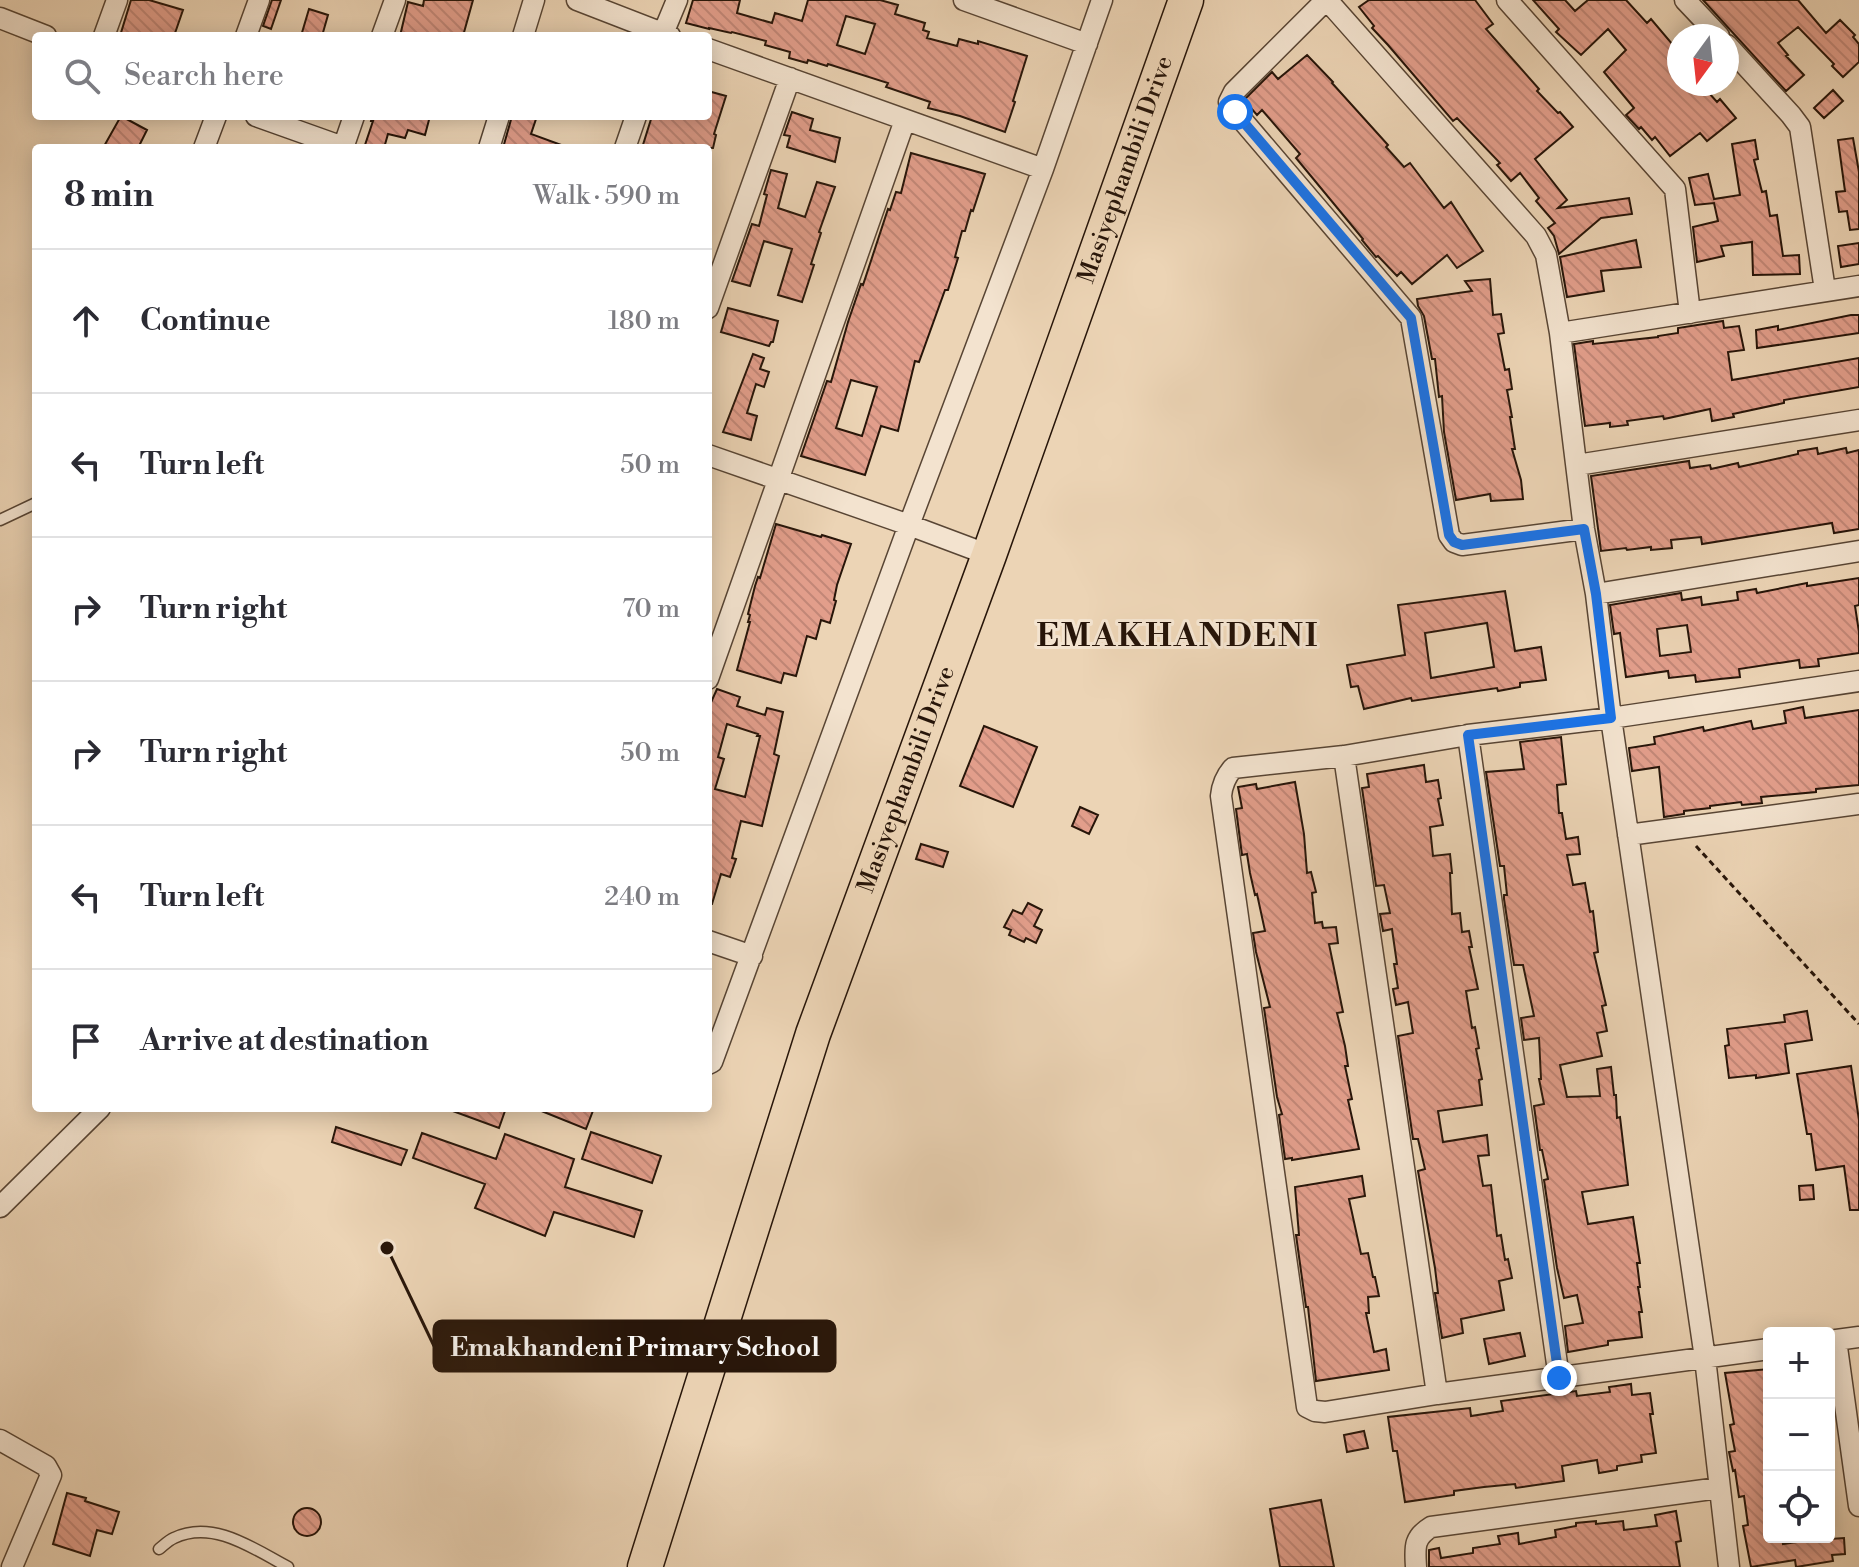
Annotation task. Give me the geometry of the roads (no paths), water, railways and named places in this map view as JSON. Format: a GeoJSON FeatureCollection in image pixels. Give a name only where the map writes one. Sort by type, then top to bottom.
{"type":"FeatureCollection","features":[{"type":"Feature","properties":{"kind":"main road","name":"Masiyephambili Drive"},"geometry":{"type":"LineString","coordinates":[[645,1567],[813,1034],[989,555],[1186,0]]}},
{"type":"Feature","properties":{"kind":"street"},"geometry":{"type":"LineString","coordinates":[[105,32],[117,0]]}},
{"type":"Feature","properties":{"kind":"street"},"geometry":{"type":"LineString","coordinates":[[247,32],[259,0]]}},
{"type":"Feature","properties":{"kind":"street"},"geometry":{"type":"LineString","coordinates":[[383,32],[395,0]]}},
{"type":"Feature","properties":{"kind":"street"},"geometry":{"type":"LineString","coordinates":[[524,32],[534,0]]}},
{"type":"Feature","properties":{"kind":"street"},"geometry":{"type":"LineString","coordinates":[[577,0],[657,32]]}},
{"type":"Feature","properties":{"kind":"street"},"geometry":{"type":"LineString","coordinates":[[666,32],[677,0]]}},
{"type":"Feature","properties":{"kind":"street"},"geometry":{"type":"LineString","coordinates":[[964,0],[1087,44]]}},
{"type":"Feature","properties":{"kind":"street"},"geometry":{"type":"LineString","coordinates":[[712,1062],[1043,169],[1102,0]]}},
{"type":"Feature","properties":{"kind":"street"},"geometry":{"type":"LineString","coordinates":[[1584,529],[1462,545],[1449,535],[1411,318],[1231,107],[1229,102],[1234,92],[1326,0],[1536,236],[1548,264],[1705,1358],[1729,1567]]}},
{"type":"Feature","properties":{"kind":"street"},"geometry":{"type":"LineString","coordinates":[[1507,0],[1675,189],[1690,313]]}},
{"type":"Feature","properties":{"kind":"street"},"geometry":{"type":"LineString","coordinates":[[1685,0],[1708,24]]}},
{"type":"Feature","properties":{"kind":"street"},"geometry":{"type":"LineString","coordinates":[[0,18],[36,32]]}},
{"type":"Feature","properties":{"kind":"street"},"geometry":{"type":"LineString","coordinates":[[712,50],[1043,169]]}},
{"type":"Feature","properties":{"kind":"street"},"geometry":{"type":"LineString","coordinates":[[1739,58],[1800,127],[1825,290]]}},
{"type":"Feature","properties":{"kind":"street"},"geometry":{"type":"LineString","coordinates":[[712,297],[790,78]]}},
{"type":"Feature","properties":{"kind":"street"},"geometry":{"type":"LineString","coordinates":[[206,144],[214,120]]}},
{"type":"Feature","properties":{"kind":"street"},"geometry":{"type":"LineString","coordinates":[[267,120],[332,144]]}},
{"type":"Feature","properties":{"kind":"street"},"geometry":{"type":"LineString","coordinates":[[344,144],[353,120]]}},
{"type":"Feature","properties":{"kind":"street"},"geometry":{"type":"LineString","coordinates":[[490,144],[498,120]]}},
{"type":"Feature","properties":{"kind":"street"},"geometry":{"type":"LineString","coordinates":[[626,144],[635,120]]}},
{"type":"Feature","properties":{"kind":"street"},"geometry":{"type":"LineString","coordinates":[[712,668],[905,120]]}},
{"type":"Feature","properties":{"kind":"street"},"geometry":{"type":"LineString","coordinates":[[1560,333],[1859,286]]}},
{"type":"Feature","properties":{"kind":"street"},"geometry":{"type":"LineString","coordinates":[[1577,465],[1859,420]]}},
{"type":"Feature","properties":{"kind":"street"},"geometry":{"type":"LineString","coordinates":[[712,456],[989,555]]}},
{"type":"Feature","properties":{"kind":"street"},"geometry":{"type":"LineString","coordinates":[[1596,594],[1859,551]]}},
{"type":"Feature","properties":{"kind":"street"},"geometry":{"type":"LineString","coordinates":[[1763,1350],[1325,1412],[1307,1407],[1221,796],[1233,768],[1344,756],[1468,735],[1611,718],[1859,681]]}},
{"type":"Feature","properties":{"kind":"street"},"geometry":{"type":"LineString","coordinates":[[1468,735],[1559,1378]]}},
{"type":"Feature","properties":{"kind":"street"},"geometry":{"type":"LineString","coordinates":[[1344,756],[1437,1394]]}},
{"type":"Feature","properties":{"kind":"street"},"geometry":{"type":"LineString","coordinates":[[1628,835],[1859,804]]}},
{"type":"Feature","properties":{"kind":"street"},"geometry":{"type":"LineString","coordinates":[[712,942],[752,956]]}},
{"type":"Feature","properties":{"kind":"street"},"geometry":{"type":"LineString","coordinates":[[0,1207],[96,1112]]}},
{"type":"Feature","properties":{"kind":"street"},"geometry":{"type":"LineString","coordinates":[[1835,1341],[1859,1337]]}},
{"type":"Feature","properties":{"kind":"street"},"geometry":{"type":"LineString","coordinates":[[1835,1354],[1859,1506]]}},
{"type":"Feature","properties":{"kind":"street"},"geometry":{"type":"LineString","coordinates":[[0,1440],[49,1468],[51,1475],[12,1567]]}},
{"type":"Feature","properties":{"kind":"street"},"geometry":{"type":"LineString","coordinates":[[1416,1567],[1415,1545],[1422,1532],[1431,1527],[1719,1488]]}},
{"type":"Feature","properties":{"kind":"lane"},"geometry":{"type":"LineString","coordinates":[[0,520],[32,505]]}},
{"type":"Feature","properties":{"kind":"lane"},"geometry":{"type":"LineString","coordinates":[[159,1549],[174,1538],[192,1532],[214,1532],[288,1567]]}},
{"type":"Feature","properties":{"kind":"place","name":"Emakhandeni Primary School"},"geometry":{"type":"Point","coordinates":[387,1248]}},
{"type":"Feature","properties":{"kind":"district","name":"EMAKHANDENI"},"geometry":{"type":"Point","coordinates":[1178,636]}}]}
